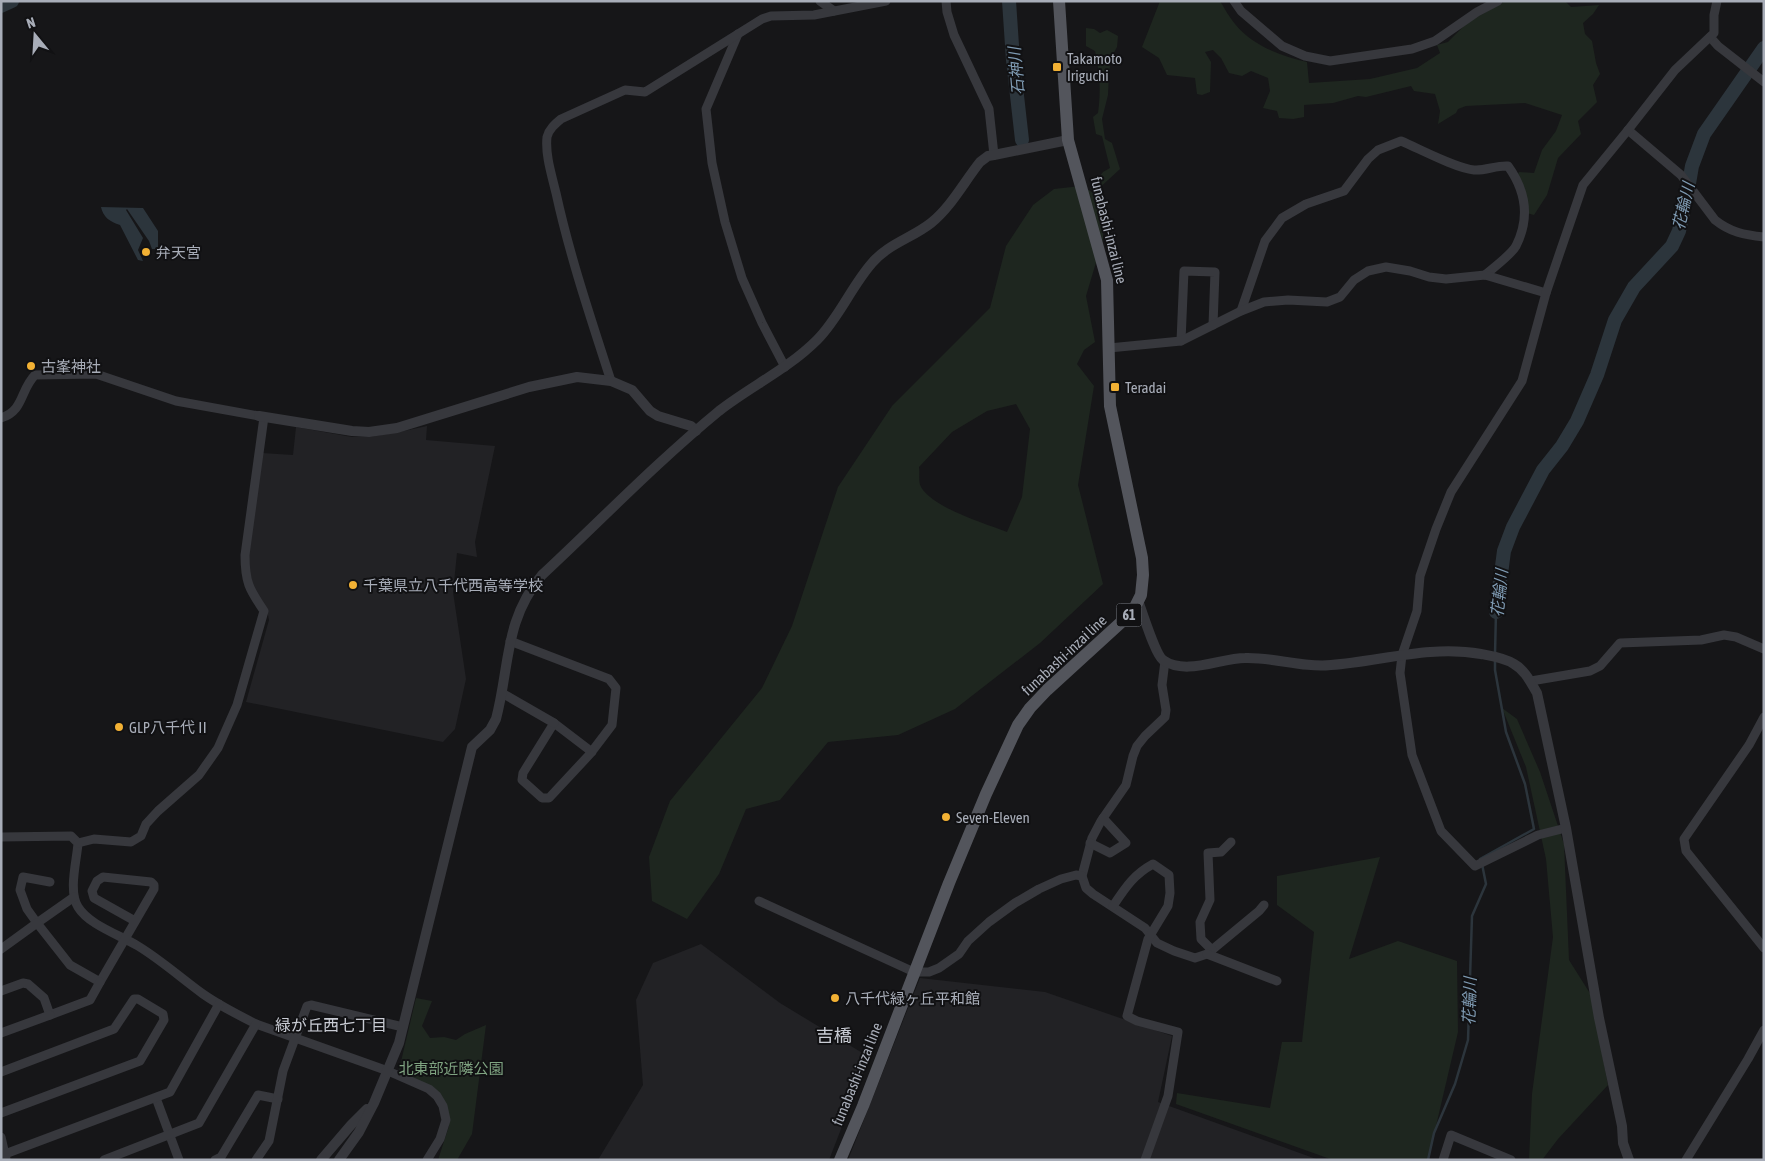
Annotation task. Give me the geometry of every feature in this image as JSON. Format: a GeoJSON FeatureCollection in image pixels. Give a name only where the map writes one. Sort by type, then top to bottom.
{"type":"FeatureCollection","features":[{"type":"Feature","properties":{"kind":"main road","name":"funabashi-inzai line"},"geometry":{"type":"LineString","coordinates":[[840,1160],[982,803],[1018,725],[1030,708],[1047,690],[1128,616],[1138,601],[1143,575],[1142,558],[1112,424],[1109,390],[1107,280],[1068,140],[1059,1]]}},
{"type":"Feature","properties":{"kind":"street"},"geometry":{"type":"LineString","coordinates":[[820,1],[834,11]]}},
{"type":"Feature","properties":{"kind":"street"},"geometry":{"type":"LineString","coordinates":[[611,381],[568,244],[548,158],[548,133],[561,119],[625,90],[645,92],[762,19],[771,16],[808,15],[886,1]]}},
{"type":"Feature","properties":{"kind":"street"},"geometry":{"type":"LineString","coordinates":[[946,1],[947,12],[954,35],[989,109],[994,154]]}},
{"type":"Feature","properties":{"kind":"street"},"geometry":{"type":"LineString","coordinates":[[1234,1],[1241,11],[1282,46],[1305,56],[1330,61],[1412,49],[1435,41],[1498,1]]}},
{"type":"Feature","properties":{"kind":"street"},"geometry":{"type":"LineString","coordinates":[[1566,828],[1538,835],[1475,866],[1441,832],[1412,755],[1400,673],[1402,655],[1417,611],[1420,576],[1436,529],[1451,492],[1522,380],[1546,293],[1583,184],[1675,70],[1714,33],[1714,15],[1717,1]]}},
{"type":"Feature","properties":{"kind":"street"},"geometry":{"type":"LineString","coordinates":[[738,34],[706,109],[712,163],[725,222],[742,278],[762,323],[785,367]]}},
{"type":"Feature","properties":{"kind":"street"},"geometry":{"type":"LineString","coordinates":[[1710,36],[1718,46],[1764,82]]}},
{"type":"Feature","properties":{"kind":"street"},"geometry":{"type":"LineString","coordinates":[[1628,130],[1681,175],[1715,220],[1737,233],[1764,237]]}},
{"type":"Feature","properties":{"kind":"street"},"geometry":{"type":"LineString","coordinates":[[339,1160],[359,1132],[374,1103],[399,1043],[472,747],[490,730],[496,720],[515,619],[524,599],[542,575],[643,477],[720,410],[785,367],[818,339],[872,263],[886,250],[929,225],[940,216],[980,162],[994,154],[1068,140]]}},
{"type":"Feature","properties":{"kind":"street"},"geometry":{"type":"LineString","coordinates":[[1241,311],[1265,241],[1282,218],[1306,204],[1344,191],[1368,159],[1378,150],[1401,141],[1456,165],[1474,170],[1500,165],[1508,166],[1515,175],[1520,188],[1526,217],[1515,247],[1485,276]]}},
{"type":"Feature","properties":{"kind":"street"},"geometry":{"type":"LineString","coordinates":[[1109,348],[1181,341],[1241,311],[1264,302],[1288,300],[1328,302],[1340,297],[1354,280],[1368,271],[1386,267],[1446,279],[1485,276],[1546,293]]}},
{"type":"Feature","properties":{"kind":"street"},"geometry":{"type":"LineString","coordinates":[[1181,341],[1184,271],[1215,272],[1213,325]]}},
{"type":"Feature","properties":{"kind":"street"},"geometry":{"type":"LineString","coordinates":[[1,418],[11,415],[16,410],[30,380],[35,375],[96,374],[176,401],[262,417],[369,432],[397,428],[429,420],[529,387],[577,377],[611,381],[632,390],[650,411],[658,416],[691,426],[696,431]]}},
{"type":"Feature","properties":{"kind":"street"},"geometry":{"type":"LineString","coordinates":[[78,843],[94,839],[131,842],[141,836],[146,824],[199,775],[218,748],[237,705],[264,611],[245,578],[245,563],[262,417]]}},
{"type":"Feature","properties":{"kind":"street"},"geometry":{"type":"LineString","coordinates":[[1138,601],[1155,650],[1165,661],[1182,666],[1198,666],[1243,658],[1269,658],[1314,666],[1435,651],[1465,651],[1492,656],[1514,664],[1531,681],[1537,693],[1566,828],[1599,1018],[1622,1126],[1623,1143],[1629,1160]]}},
{"type":"Feature","properties":{"kind":"street"},"geometry":{"type":"LineString","coordinates":[[1531,681],[1590,671],[1600,666],[1620,643],[1701,640],[1724,635],[1736,637],[1764,649]]}},
{"type":"Feature","properties":{"kind":"street"},"geometry":{"type":"LineString","coordinates":[[510,641],[609,679],[616,688],[612,725],[592,752],[549,798],[542,798],[522,780],[523,773],[554,723]]}},
{"type":"Feature","properties":{"kind":"street"},"geometry":{"type":"LineString","coordinates":[[1165,661],[1162,685],[1166,710],[1165,717],[1144,736],[1137,746],[1126,785],[1103,818],[1090,843],[1082,876],[1086,888],[1145,928],[1157,943],[1195,958],[1210,952],[1264,905]]}},
{"type":"Feature","properties":{"kind":"street"},"geometry":{"type":"LineString","coordinates":[[502,693],[554,723],[592,752]]}},
{"type":"Feature","properties":{"kind":"street"},"geometry":{"type":"LineString","coordinates":[[1764,717],[1749,745],[1684,839],[1686,851],[1764,948]]}},
{"type":"Feature","properties":{"kind":"street"},"geometry":{"type":"LineString","coordinates":[[1090,843],[1110,853],[1126,843],[1103,818]]}},
{"type":"Feature","properties":{"kind":"street"},"geometry":{"type":"LineString","coordinates":[[1,837],[71,836],[78,843]]}},
{"type":"Feature","properties":{"kind":"street"},"geometry":{"type":"LineString","coordinates":[[1231,842],[1221,852],[1208,853],[1210,900],[1200,922],[1200,939],[1210,952],[1277,981]]}},
{"type":"Feature","properties":{"kind":"street"},"geometry":{"type":"LineString","coordinates":[[78,843],[74,897],[77,906],[90,920],[140,947],[219,1004],[256,1024],[388,1071],[429,1089],[437,1096],[443,1106],[446,1120],[443,1130],[427,1160]]}},
{"type":"Feature","properties":{"kind":"street"},"geometry":{"type":"LineString","coordinates":[[1113,906],[1131,879],[1153,864],[1169,875],[1170,893],[1168,906],[1150,934],[1127,1016],[1137,1021],[1178,1032],[1168,1096],[1145,1160]]}},
{"type":"Feature","properties":{"kind":"street"},"geometry":{"type":"LineString","coordinates":[[760,901],[914,972],[929,972],[945,965],[959,954],[968,941],[989,922],[1015,903],[1038,889],[1061,879],[1076,875],[1082,876]]}},
{"type":"Feature","properties":{"kind":"street"},"geometry":{"type":"LineString","coordinates":[[50,882],[23,877],[20,890],[27,909],[70,965],[100,982]]}},
{"type":"Feature","properties":{"kind":"street"},"geometry":{"type":"LineString","coordinates":[[1,1033],[90,1000],[125,938],[135,922],[154,889],[154,885],[151,882],[103,877],[97,881],[92,891],[94,898],[135,922]]}},
{"type":"Feature","properties":{"kind":"street"},"geometry":{"type":"LineString","coordinates":[[1,949],[74,897]]}},
{"type":"Feature","properties":{"kind":"street"},"geometry":{"type":"LineString","coordinates":[[1,991],[23,983],[28,984],[44,998],[50,1014]]}},
{"type":"Feature","properties":{"kind":"street"},"geometry":{"type":"LineString","coordinates":[[1,1072],[114,1030],[134,1000],[138,999],[163,1014],[164,1020],[140,1061],[1,1113]]}},
{"type":"Feature","properties":{"kind":"street"},"geometry":{"type":"LineString","coordinates":[[1,1137],[6,1157],[170,1092],[219,1004]]}},
{"type":"Feature","properties":{"kind":"street"},"geometry":{"type":"LineString","coordinates":[[256,1160],[269,1141],[283,1072],[307,1006],[311,1005],[403,1027]]}},
{"type":"Feature","properties":{"kind":"street"},"geometry":{"type":"LineString","coordinates":[[104,1160],[199,1123],[256,1024]]}},
{"type":"Feature","properties":{"kind":"street"},"geometry":{"type":"LineString","coordinates":[[1686,1160],[1744,1068],[1764,1030]]}},
{"type":"Feature","properties":{"kind":"street"},"geometry":{"type":"LineString","coordinates":[[215,1160],[221,1158],[258,1094],[278,1099]]}},
{"type":"Feature","properties":{"kind":"street"},"geometry":{"type":"LineString","coordinates":[[156,1098],[179,1160]]}},
{"type":"Feature","properties":{"kind":"street"},"geometry":{"type":"LineString","coordinates":[[321,1160],[374,1103]]}},
{"type":"Feature","properties":{"kind":"street"},"geometry":{"type":"LineString","coordinates":[[1443,1160],[1451,1134],[1511,1160]]}},
{"type":"Feature","properties":{"kind":"shaded area"},"geometry":{"type":"Polygon","coordinates":[[[101,207],[143,208],[158,231],[158,249],[152,249],[149,241],[127,209],[143,238],[138,250],[143,261],[138,260],[120,225],[108,219],[103,214],[101,207]]]}},
{"type":"Feature","properties":{"kind":"shaded area","name":"千葉県立八千代西高等学校"},"geometry":{"type":"Polygon","coordinates":[[[427,426],[426,440],[495,446],[475,542],[477,557],[457,553],[453,592],[466,679],[455,729],[443,742],[246,702],[269,620],[267,610],[256,594],[250,578],[248,557],[262,453],[293,455],[296,427],[352,437],[370,437],[427,426]]]}},
{"type":"Feature","properties":{"kind":"shaded area"},"geometry":{"type":"Polygon","coordinates":[[[701,944],[780,1003],[869,1057],[829,1160],[598,1160],[643,1085],[636,1000],[653,963],[701,944]]]}},
{"type":"Feature","properties":{"kind":"shaded area"},"geometry":{"type":"Polygon","coordinates":[[[920,978],[1045,992],[1172,1036],[1158,1102],[1319,1160],[848,1160],[920,978]]]}},
{"type":"Feature","properties":{"kind":"green space"},"geometry":{"type":"Polygon","coordinates":[[[1160,1],[1220,1],[1233,21],[1250,38],[1268,49],[1287,57],[1307,62],[1309,83],[1370,79],[1417,68],[1440,53],[1437,45],[1448,42],[1467,23],[1505,1],[1565,1],[1571,7],[1599,5],[1583,23],[1585,34],[1592,41],[1600,74],[1593,85],[1597,102],[1578,121],[1581,134],[1558,158],[1547,195],[1534,215],[1523,212],[1514,181],[1519,172],[1534,173],[1542,150],[1556,131],[1562,115],[1525,103],[1466,106],[1458,109],[1456,113],[1438,124],[1440,111],[1435,94],[1414,91],[1411,86],[1366,97],[1358,96],[1333,103],[1304,105],[1304,117],[1293,119],[1279,118],[1277,111],[1263,108],[1270,91],[1268,78],[1251,71],[1242,76],[1229,73],[1221,58],[1213,50],[1205,52],[1211,62],[1210,92],[1202,95],[1197,94],[1195,78],[1167,75],[1159,58],[1142,47],[1160,1]]]}},
{"type":"Feature","properties":{"kind":"green space"},"geometry":{"type":"Polygon","coordinates":[[[1086,28],[1094,29],[1100,33],[1107,30],[1118,36],[1117,47],[1112,56],[1109,71],[1108,95],[1102,119],[1105,139],[1112,143],[1120,169],[1096,191],[1090,189],[1103,172],[1110,168],[1102,136],[1096,134],[1093,117],[1098,113],[1099,74],[1095,51],[1086,46],[1086,28]]]}},
{"type":"Feature","properties":{"kind":"green space"},"geometry":{"type":"Polygon","coordinates":[[[1081,186],[1105,199],[1103,239],[1086,296],[1095,342],[1084,350],[1077,364],[1094,386],[1078,485],[1103,584],[1040,643],[955,709],[898,735],[828,742],[780,800],[746,809],[719,874],[687,919],[652,901],[649,857],[670,801],[762,688],[792,626],[838,487],[892,406],[990,308],[1006,246],[1033,205],[1054,189],[1081,186]],[[1016,404],[987,411],[952,432],[919,467],[921,487],[927,495],[947,508],[1007,532],[1022,497],[1030,429],[1016,404]]]}},
{"type":"Feature","properties":{"kind":"green space"},"geometry":{"type":"Polygon","coordinates":[[[1502,708],[1517,719],[1540,772],[1564,844],[1569,960],[1591,995],[1608,1085],[1558,1139],[1542,1160],[1529,1160],[1532,1094],[1553,937],[1546,859],[1526,767],[1502,708]]]}},
{"type":"Feature","properties":{"kind":"green space"},"geometry":{"type":"Polygon","coordinates":[[[1380,857],[1349,959],[1398,941],[1457,961],[1458,1032],[1428,1160],[1333,1160],[1176,1104],[1177,1093],[1270,1108],[1282,1042],[1302,1042],[1314,932],[1277,905],[1277,876],[1380,857]]]}},
{"type":"Feature","properties":{"kind":"green space","name":"北東部近隣公園"},"geometry":{"type":"Polygon","coordinates":[[[416,998],[432,1001],[422,1026],[430,1038],[444,1037],[456,1040],[486,1025],[472,1134],[457,1160],[438,1160],[449,1126],[448,1112],[432,1088],[399,1070],[416,998]]]}},
{"type":"Feature","properties":{"kind":"waterway"},"geometry":{"type":"LineString","coordinates":[[1,6],[12,1]]}},
{"type":"Feature","properties":{"kind":"waterway","name":"石神川"},"geometry":{"type":"LineString","coordinates":[[1009,1],[1013,60],[1022,140]]}},
{"type":"Feature","properties":{"kind":"waterway","name":"花輪川"},"geometry":{"type":"LineString","coordinates":[[1496,612],[1504,551],[1513,527],[1543,470],[1562,446],[1577,421],[1597,375],[1615,320],[1634,287],[1672,246],[1679,231],[1692,166],[1704,134],[1764,48]]}},
{"type":"Feature","properties":{"kind":"waterway","name":"花輪川"},"geometry":{"type":"LineString","coordinates":[[1495,654],[1496,612]]}},
{"type":"Feature","properties":{"kind":"waterway","name":"花輪川"},"geometry":{"type":"LineString","coordinates":[[1480,859],[1534,829],[1525,784],[1506,732],[1495,670],[1495,659]]}},
{"type":"Feature","properties":{"kind":"waterway","name":"花輪川"},"geometry":{"type":"LineString","coordinates":[[1428,1160],[1434,1133],[1455,1084],[1468,1040],[1472,916],[1486,884],[1482,864]]}},
{"type":"Feature","properties":{"kind":"place","name":"Takamoto Iriguchi"},"geometry":{"type":"Point","coordinates":[1057,67]}},
{"type":"Feature","properties":{"kind":"place","name":"弁天宮"},"geometry":{"type":"Point","coordinates":[146,252]}},
{"type":"Feature","properties":{"kind":"place","name":"古峯神社"},"geometry":{"type":"Point","coordinates":[31,366]}},
{"type":"Feature","properties":{"kind":"place","name":"Teradai"},"geometry":{"type":"Point","coordinates":[1115,387]}},
{"type":"Feature","properties":{"kind":"place","name":"千葉県立八千代西高等学校"},"geometry":{"type":"Point","coordinates":[353,585]}},
{"type":"Feature","properties":{"kind":"place","name":"GLP八千代Ⅱ"},"geometry":{"type":"Point","coordinates":[119,727]}},
{"type":"Feature","properties":{"kind":"place","name":"Seven-Eleven"},"geometry":{"type":"Point","coordinates":[946,817]}},
{"type":"Feature","properties":{"kind":"place","name":"八千代緑ヶ丘平和館"},"geometry":{"type":"Point","coordinates":[835,998]}},
{"type":"Feature","properties":{"kind":"district","name":"緑が丘西七丁目"},"geometry":{"type":"Point","coordinates":[331,1025]}},
{"type":"Feature","properties":{"kind":"district","name":"吉橋"},"geometry":{"type":"Point","coordinates":[834,1035]}}]}
